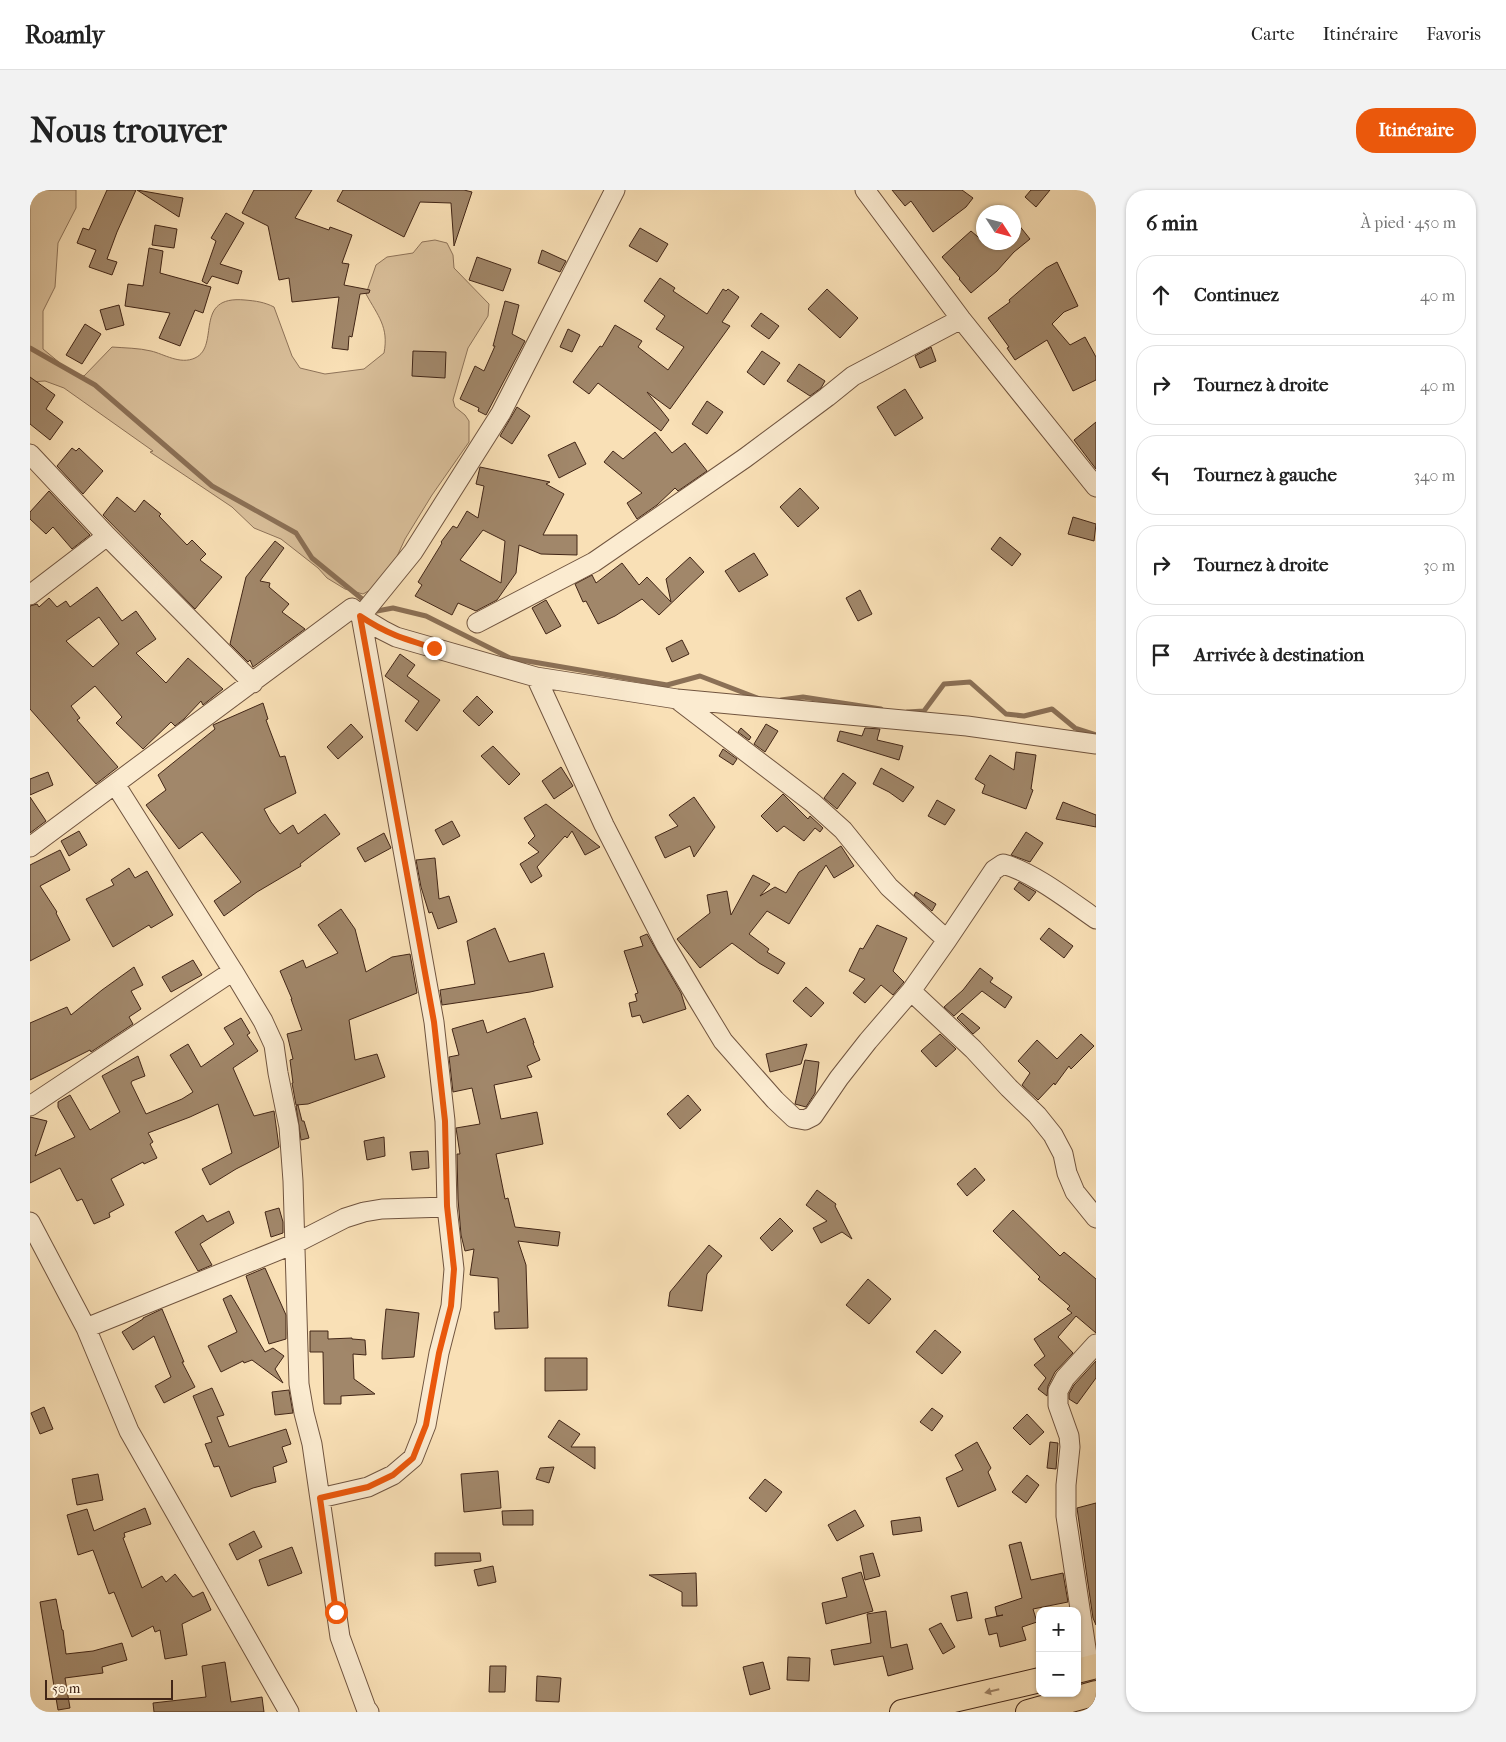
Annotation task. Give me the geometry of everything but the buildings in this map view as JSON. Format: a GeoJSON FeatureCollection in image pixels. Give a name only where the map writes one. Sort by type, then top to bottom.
{"type":"FeatureCollection","features":[{"type":"Feature","properties":{"kind":"main road"},"geometry":{"type":"LineString","coordinates":[[902,1712],[1036,1681]]}},
{"type":"Feature","properties":{"kind":"main road"},"geometry":{"type":"LineString","coordinates":[[1028,1712],[1096,1693]]}},
{"type":"Feature","properties":{"kind":"street"},"geometry":{"type":"LineString","coordinates":[[320,1498],[368,1487],[393,1475],[413,1458],[426,1425],[439,1353],[451,1306],[454,1269],[447,1206],[445,1121],[434,1022],[360,616],[413,552],[501,413],[615,190]]}},
{"type":"Feature","properties":{"kind":"street"},"geometry":{"type":"LineString","coordinates":[[865,190],[961,319],[1096,487]]}},
{"type":"Feature","properties":{"kind":"street"},"geometry":{"type":"LineString","coordinates":[[477,623],[594,562],[745,458],[853,376],[961,319]]}},
{"type":"Feature","properties":{"kind":"street"},"geometry":{"type":"LineString","coordinates":[[30,454],[107,536],[253,683]]}},
{"type":"Feature","properties":{"kind":"street"},"geometry":{"type":"LineString","coordinates":[[30,595],[107,536]]}},
{"type":"Feature","properties":{"kind":"street"},"geometry":{"type":"LineString","coordinates":[[30,847],[352,608],[378,628],[396,637],[536,677],[677,699],[967,726],[1096,744]]}},
{"type":"Feature","properties":{"kind":"street"},"geometry":{"type":"LineString","coordinates":[[536,677],[604,825],[666,946],[696,998],[723,1041],[775,1100],[794,1118],[805,1120],[813,1116],[839,1078],[868,1041],[911,991],[994,870],[1003,864],[1014,867],[1026,874],[1096,919]]}},
{"type":"Feature","properties":{"kind":"street"},"geometry":{"type":"LineString","coordinates":[[677,699],[813,803],[843,830],[889,887],[947,940]]}},
{"type":"Feature","properties":{"kind":"street"},"geometry":{"type":"LineString","coordinates":[[115,784],[263,1021],[274,1045],[289,1127],[293,1180],[299,1384],[312,1444],[340,1637],[369,1712]]}},
{"type":"Feature","properties":{"kind":"street"},"geometry":{"type":"LineString","coordinates":[[30,1106],[232,971]]}},
{"type":"Feature","properties":{"kind":"street"},"geometry":{"type":"LineString","coordinates":[[911,991],[973,1049],[1008,1088],[1038,1115],[1054,1135],[1063,1154],[1067,1174],[1075,1192],[1096,1218]]}},
{"type":"Feature","properties":{"kind":"street"},"geometry":{"type":"LineString","coordinates":[[86,1328],[294,1244],[344,1218],[382,1209],[447,1206]]}},
{"type":"Feature","properties":{"kind":"street"},"geometry":{"type":"LineString","coordinates":[[30,1222],[86,1328],[129,1431],[289,1712]]}},
{"type":"Feature","properties":{"kind":"street"},"geometry":{"type":"LineString","coordinates":[[1087,1668],[1066,1516],[1069,1436],[1058,1405],[1058,1391],[1065,1378],[1096,1344]]}},
{"type":"Feature","properties":{"kind":"shaded area"},"geometry":{"type":"Polygon","coordinates":[[[30,190],[76,190],[76,208],[58,243],[55,287],[43,311],[43,349],[72,373],[84,376],[112,347],[146,350],[178,360],[195,358],[202,352],[206,343],[213,313],[218,305],[229,301],[245,300],[260,302],[274,307],[292,356],[300,368],[325,374],[364,369],[384,353],[384,329],[366,294],[376,265],[387,257],[413,253],[422,242],[435,240],[447,243],[453,255],[454,268],[489,304],[488,316],[468,348],[453,400],[455,407],[469,421],[469,442],[432,495],[405,539],[394,563],[374,588],[363,594],[345,589],[327,578],[318,568],[281,539],[254,528],[232,507],[150,452],[153,451],[64,388],[45,381],[30,382],[30,190]]]}},
{"type":"Feature","properties":{"kind":"waterway"},"geometry":{"type":"LineString","coordinates":[[30,348],[95,385],[212,486],[296,533],[312,558],[367,603]]}},
{"type":"Feature","properties":{"kind":"waterway"},"geometry":{"type":"LineString","coordinates":[[373,608],[377,611],[393,608],[426,616],[510,658],[667,685],[700,676],[760,699]]}},
{"type":"Feature","properties":{"kind":"waterway"},"geometry":{"type":"LineString","coordinates":[[907,712],[924,711],[944,684],[970,682],[1006,714],[1024,716],[1052,709],[1075,728],[1096,735]]}},
{"type":"Feature","properties":{"kind":"waterway"},"geometry":{"type":"LineString","coordinates":[[781,700],[803,697],[881,709]]}},
{"type":"Feature","properties":{"kind":"route"},"geometry":{"type":"LineString","coordinates":[[336,1612],[320,1498],[368,1487],[393,1475],[413,1458],[426,1425],[439,1353],[451,1306],[454,1269],[447,1206],[445,1121],[434,1022],[360,616],[396,637],[434,648]]}}]}
